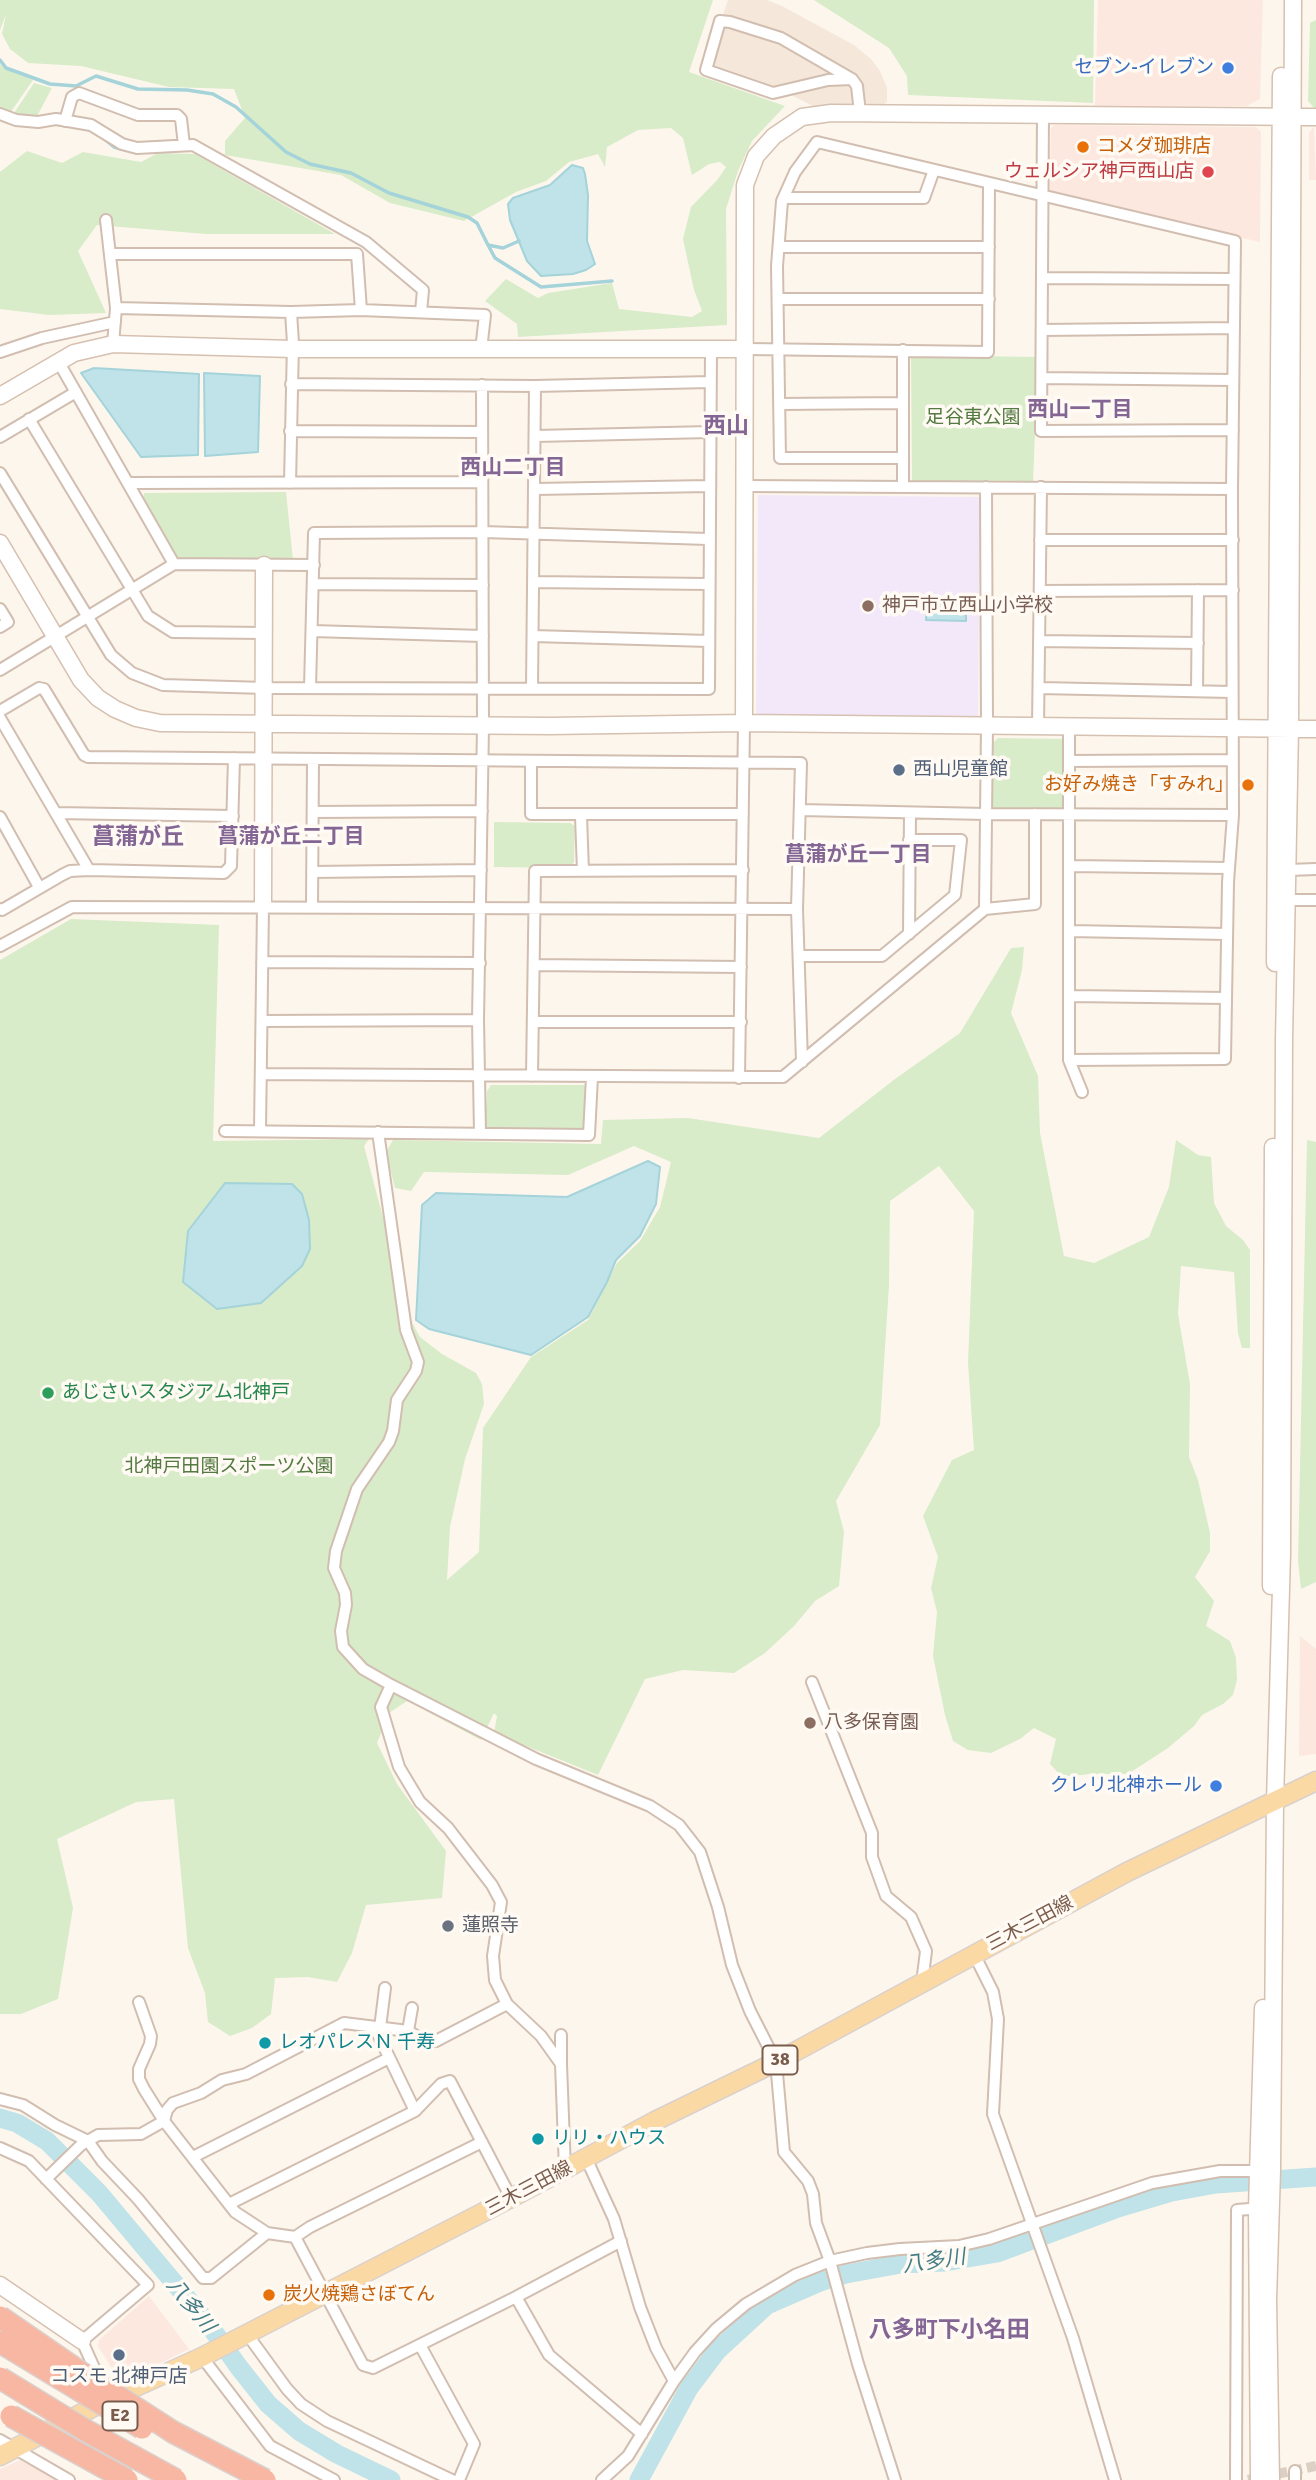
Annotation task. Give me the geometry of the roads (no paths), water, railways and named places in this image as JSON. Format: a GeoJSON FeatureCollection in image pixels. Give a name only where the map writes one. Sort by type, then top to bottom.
{"type":"FeatureCollection","features":[{"type":"Feature","properties":{"kind":"highway"},"geometry":{"type":"LineString","coordinates":[[0,2317],[173,2432],[265,2480]]}},
{"type":"Feature","properties":{"kind":"highway","name":"E2"},"geometry":{"type":"LineString","coordinates":[[0,2343],[157,2437],[244,2480]]}},
{"type":"Feature","properties":{"kind":"highway","name":"E2"},"geometry":{"type":"LineString","coordinates":[[0,2378],[85,2430],[176,2480]]}},
{"type":"Feature","properties":{"kind":"highway"},"geometry":{"type":"LineString","coordinates":[[11,2416],[127,2480]]}},
{"type":"Feature","properties":{"kind":"main road","name":"三木三田線"},"geometry":{"type":"LineString","coordinates":[[5,2449],[204,2356],[776,2062],[1127,1872],[1316,1781]]}},
{"type":"Feature","properties":{"kind":"street"},"geometry":{"type":"LineString","coordinates":[[1281,0],[1287,117]]}},
{"type":"Feature","properties":{"kind":"street"},"geometry":{"type":"LineString","coordinates":[[1270,1803],[1270,1244],[1283,728],[1287,117],[1293,0]]}},
{"type":"Feature","properties":{"kind":"street"},"geometry":{"type":"LineString","coordinates":[[852,79],[828,80],[773,93],[706,70],[720,20],[781,38],[852,79],[857,86],[860,113]]}},
{"type":"Feature","properties":{"kind":"street"},"geometry":{"type":"LineString","coordinates":[[65,121],[72,97],[79,93],[138,115],[177,115],[181,118],[184,145]]}},
{"type":"Feature","properties":{"kind":"street"},"geometry":{"type":"LineString","coordinates":[[738,1077],[743,870],[745,186],[756,156],[774,136],[802,117],[831,113],[1316,117]]}},
{"type":"Feature","properties":{"kind":"street"},"geometry":{"type":"LineString","coordinates":[[1043,113],[1041,431],[1233,430]]}},
{"type":"Feature","properties":{"kind":"street"},"geometry":{"type":"LineString","coordinates":[[0,114],[16,120],[38,122],[56,119],[91,125],[122,144],[137,148],[192,145],[366,242],[423,290],[421,312]]}},
{"type":"Feature","properties":{"kind":"street"},"geometry":{"type":"LineString","coordinates":[[902,458],[780,458],[778,299],[784,198],[795,172],[817,142],[1235,242],[1232,489],[1233,815],[1229,868],[1225,1059],[1069,1060]]}},
{"type":"Feature","properties":{"kind":"street"},"geometry":{"type":"LineString","coordinates":[[784,198],[924,198],[934,170]]}},
{"type":"Feature","properties":{"kind":"street"},"geometry":{"type":"LineString","coordinates":[[0,396],[74,353],[113,344],[293,349],[988,352],[989,183]]}},
{"type":"Feature","properties":{"kind":"street"},"geometry":{"type":"LineString","coordinates":[[106,220],[116,308],[113,344]]}},
{"type":"Feature","properties":{"kind":"street"},"geometry":{"type":"LineString","coordinates":[[779,247],[989,247]]}},
{"type":"Feature","properties":{"kind":"street"},"geometry":{"type":"LineString","coordinates":[[110,254],[357,254],[361,310]]}},
{"type":"Feature","properties":{"kind":"street"},"geometry":{"type":"LineString","coordinates":[[1042,278],[1234,279]]}},
{"type":"Feature","properties":{"kind":"street"},"geometry":{"type":"LineString","coordinates":[[778,299],[989,299]]}},
{"type":"Feature","properties":{"kind":"street"},"geometry":{"type":"LineString","coordinates":[[116,308],[291,312],[361,310],[485,315],[481,350]]}},
{"type":"Feature","properties":{"kind":"street"},"geometry":{"type":"LineString","coordinates":[[290,483],[293,349],[291,312]]}},
{"type":"Feature","properties":{"kind":"street"},"geometry":{"type":"LineString","coordinates":[[0,352],[42,338],[115,322]]}},
{"type":"Feature","properties":{"kind":"street"},"geometry":{"type":"LineString","coordinates":[[1042,330],[1234,328]]}},
{"type":"Feature","properties":{"kind":"street"},"geometry":{"type":"LineString","coordinates":[[0,473],[111,655],[132,673],[163,685],[709,690],[711,350]]}},
{"type":"Feature","properties":{"kind":"street"},"geometry":{"type":"LineString","coordinates":[[903,350],[903,487]]}},
{"type":"Feature","properties":{"kind":"street"},"geometry":{"type":"LineString","coordinates":[[58,361],[174,564]]}},
{"type":"Feature","properties":{"kind":"street"},"geometry":{"type":"LineString","coordinates":[[1042,378],[1233,380]]}},
{"type":"Feature","properties":{"kind":"street"},"geometry":{"type":"LineString","coordinates":[[291,383],[535,386],[710,382]]}},
{"type":"Feature","properties":{"kind":"street"},"geometry":{"type":"LineString","coordinates":[[480,1133],[478,1020],[483,726],[482,385]]}},
{"type":"Feature","properties":{"kind":"street"},"geometry":{"type":"LineString","coordinates":[[532,688],[535,386]]}},
{"type":"Feature","properties":{"kind":"street"},"geometry":{"type":"LineString","coordinates":[[0,437],[76,392]]}},
{"type":"Feature","properties":{"kind":"street"},"geometry":{"type":"LineString","coordinates":[[779,404],[902,403]]}},
{"type":"Feature","properties":{"kind":"street"},"geometry":{"type":"LineString","coordinates":[[29,419],[148,616],[173,632],[264,633]]}},
{"type":"Feature","properties":{"kind":"street"},"geometry":{"type":"LineString","coordinates":[[290,431],[482,432]]}},
{"type":"Feature","properties":{"kind":"street"},"geometry":{"type":"LineString","coordinates":[[535,436],[710,432]]}},
{"type":"Feature","properties":{"kind":"street"},"geometry":{"type":"LineString","coordinates":[[128,483],[482,482]]}},
{"type":"Feature","properties":{"kind":"street"},"geometry":{"type":"LineString","coordinates":[[535,489],[709,486]]}},
{"type":"Feature","properties":{"kind":"street"},"geometry":{"type":"LineString","coordinates":[[745,486],[1232,489]]}},
{"type":"Feature","properties":{"kind":"street"},"geometry":{"type":"LineString","coordinates":[[985,909],[986,487]]}},
{"type":"Feature","properties":{"kind":"street"},"geometry":{"type":"LineString","coordinates":[[1038,726],[1041,487]]}},
{"type":"Feature","properties":{"kind":"street"},"geometry":{"type":"LineString","coordinates":[[310,688],[314,534],[482,532],[708,539]]}},
{"type":"Feature","properties":{"kind":"street"},"geometry":{"type":"LineString","coordinates":[[1040,540],[1233,540]]}},
{"type":"Feature","properties":{"kind":"street"},"geometry":{"type":"LineString","coordinates":[[0,543],[81,680],[98,698],[125,714],[160,723],[483,726],[744,723],[1316,729]]}},
{"type":"Feature","properties":{"kind":"street"},"geometry":{"type":"LineString","coordinates":[[0,670],[174,564],[314,565]]}},
{"type":"Feature","properties":{"kind":"street"},"geometry":{"type":"LineString","coordinates":[[260,1130],[265,759],[264,565]]}},
{"type":"Feature","properties":{"kind":"street"},"geometry":{"type":"LineString","coordinates":[[534,582],[708,584]]}},
{"type":"Feature","properties":{"kind":"street"},"geometry":{"type":"LineString","coordinates":[[313,584],[482,585]]}},
{"type":"Feature","properties":{"kind":"street"},"geometry":{"type":"LineString","coordinates":[[1197,691],[1198,590]]}},
{"type":"Feature","properties":{"kind":"street"},"geometry":{"type":"LineString","coordinates":[[1040,591],[1233,590]]}},
{"type":"Feature","properties":{"kind":"street"},"geometry":{"type":"LineString","coordinates":[[0,609],[8,622],[0,627]]}},
{"type":"Feature","properties":{"kind":"street"},"geometry":{"type":"LineString","coordinates":[[312,631],[483,636]]}},
{"type":"Feature","properties":{"kind":"street"},"geometry":{"type":"LineString","coordinates":[[533,636],[709,641]]}},
{"type":"Feature","properties":{"kind":"street"},"geometry":{"type":"LineString","coordinates":[[1039,641],[1198,643]]}},
{"type":"Feature","properties":{"kind":"street"},"geometry":{"type":"LineString","coordinates":[[0,711],[39,688],[44,689],[84,755],[88,757],[801,764],[797,909],[802,1062]]}},
{"type":"Feature","properties":{"kind":"street"},"geometry":{"type":"LineString","coordinates":[[1039,688],[1232,692]]}},
{"type":"Feature","properties":{"kind":"street"},"geometry":{"type":"LineString","coordinates":[[0,718],[89,870]]}},
{"type":"Feature","properties":{"kind":"street"},"geometry":{"type":"LineString","coordinates":[[1069,726],[1069,1060],[1082,1092]]}},
{"type":"Feature","properties":{"kind":"street"},"geometry":{"type":"LineString","coordinates":[[1259,2480],[1265,2171],[1264,2004],[1282,1553],[1281,1350],[1288,870],[1283,728]]}},
{"type":"Feature","properties":{"kind":"street"},"geometry":{"type":"LineString","coordinates":[[0,909],[70,871],[225,873],[231,866],[234,758]]}},
{"type":"Feature","properties":{"kind":"street"},"geometry":{"type":"LineString","coordinates":[[312,906],[313,759]]}},
{"type":"Feature","properties":{"kind":"street"},"geometry":{"type":"LineString","coordinates":[[1069,761],[1232,760]]}},
{"type":"Feature","properties":{"kind":"street"},"geometry":{"type":"LineString","coordinates":[[531,761],[531,814],[743,814]]}},
{"type":"Feature","properties":{"kind":"street"},"geometry":{"type":"LineString","coordinates":[[800,810],[1233,815]]}},
{"type":"Feature","properties":{"kind":"street"},"geometry":{"type":"LineString","coordinates":[[313,812],[482,811]]}},
{"type":"Feature","properties":{"kind":"street"},"geometry":{"type":"LineString","coordinates":[[56,813],[233,816]]}},
{"type":"Feature","properties":{"kind":"street"},"geometry":{"type":"LineString","coordinates":[[909,934],[910,813]]}},
{"type":"Feature","properties":{"kind":"street"},"geometry":{"type":"LineString","coordinates":[[261,1074],[783,1077],[985,909],[1035,904],[1035,814]]}},
{"type":"Feature","properties":{"kind":"street"},"geometry":{"type":"LineString","coordinates":[[582,816],[583,871]]}},
{"type":"Feature","properties":{"kind":"street"},"geometry":{"type":"LineString","coordinates":[[0,817],[39,887]]}},
{"type":"Feature","properties":{"kind":"street"},"geometry":{"type":"LineString","coordinates":[[799,956],[882,956],[955,895],[961,839],[909,839]]}},
{"type":"Feature","properties":{"kind":"street"},"geometry":{"type":"LineString","coordinates":[[1070,866],[1229,868]]}},
{"type":"Feature","properties":{"kind":"street"},"geometry":{"type":"LineString","coordinates":[[1288,870],[1316,869]]}},
{"type":"Feature","properties":{"kind":"street"},"geometry":{"type":"LineString","coordinates":[[312,872],[481,870]]}},
{"type":"Feature","properties":{"kind":"street"},"geometry":{"type":"LineString","coordinates":[[532,1076],[535,871],[743,870]]}},
{"type":"Feature","properties":{"kind":"street"},"geometry":{"type":"LineString","coordinates":[[1287,900],[1316,900]]}},
{"type":"Feature","properties":{"kind":"street"},"geometry":{"type":"LineString","coordinates":[[0,946],[72,906],[797,909]]}},
{"type":"Feature","properties":{"kind":"street"},"geometry":{"type":"LineString","coordinates":[[1070,931],[1227,934]]}},
{"type":"Feature","properties":{"kind":"street"},"geometry":{"type":"LineString","coordinates":[[262,962],[480,963]]}},
{"type":"Feature","properties":{"kind":"street"},"geometry":{"type":"LineString","coordinates":[[534,965],[741,967]]}},
{"type":"Feature","properties":{"kind":"street"},"geometry":{"type":"LineString","coordinates":[[1070,996],[1226,998]]}},
{"type":"Feature","properties":{"kind":"street"},"geometry":{"type":"LineString","coordinates":[[262,1021],[478,1020]]}},
{"type":"Feature","properties":{"kind":"street"},"geometry":{"type":"LineString","coordinates":[[533,1022],[741,1022]]}},
{"type":"Feature","properties":{"kind":"street"},"geometry":{"type":"LineString","coordinates":[[225,1131],[589,1135],[592,1077]]}},
{"type":"Feature","properties":{"kind":"street"},"geometry":{"type":"LineString","coordinates":[[378,1132],[406,1330],[418,1362],[416,1371],[402,1389],[397,1401],[389,1442],[357,1489],[337,1551],[334,1569],[345,1593],[345,1616],[340,1639],[343,1647],[363,1668],[391,1685],[536,1759],[650,1806],[679,1825],[700,1852],[718,1907],[732,1965],[750,2011],[776,2062],[784,2152],[808,2181],[813,2194],[816,2223],[830,2261],[895,2480]]}},
{"type":"Feature","properties":{"kind":"street"},"geometry":{"type":"LineString","coordinates":[[812,1682],[872,1833],[872,1857],[886,1896],[911,1917],[926,1951],[922,1983]]}},
{"type":"Feature","properties":{"kind":"street"},"geometry":{"type":"LineString","coordinates":[[391,1685],[381,1707],[399,1767],[420,1802],[448,1828],[492,1885],[501,1902],[493,1956],[495,1980],[507,2004],[541,2036],[561,2064]]}},
{"type":"Feature","properties":{"kind":"street"},"geometry":{"type":"LineString","coordinates":[[974,1954],[993,1992],[998,2019],[993,2114],[1073,2339],[1115,2480]]}},
{"type":"Feature","properties":{"kind":"street"},"geometry":{"type":"LineString","coordinates":[[385,1989],[377,2028],[415,2111]]}},
{"type":"Feature","properties":{"kind":"street"},"geometry":{"type":"LineString","coordinates":[[139,2002],[150,2036],[150,2044],[139,2069],[139,2079],[164,2121],[235,2212],[267,2233],[295,2237],[310,2227],[482,2142]]}},
{"type":"Feature","properties":{"kind":"street"},"geometry":{"type":"LineString","coordinates":[[49,2176],[85,2143],[98,2135],[141,2134],[164,2121],[167,2110],[173,2103],[201,2093],[222,2080],[246,2074],[344,2023],[408,2031],[426,2042],[436,2041],[507,2004]]}},
{"type":"Feature","properties":{"kind":"street"},"geometry":{"type":"LineString","coordinates":[[408,2031],[412,2008]]}},
{"type":"Feature","properties":{"kind":"street"},"geometry":{"type":"LineString","coordinates":[[561,2035],[565,2170]]}},
{"type":"Feature","properties":{"kind":"street"},"geometry":{"type":"LineString","coordinates":[[192,2157],[389,2058]]}},
{"type":"Feature","properties":{"kind":"street"},"geometry":{"type":"LineString","coordinates":[[229,2204],[415,2111],[441,2084],[450,2081],[511,2199]]}},
{"type":"Feature","properties":{"kind":"street"},"geometry":{"type":"LineString","coordinates":[[0,2099],[23,2105],[85,2143],[138,2199],[203,2277],[211,2278],[267,2233]]}},
{"type":"Feature","properties":{"kind":"street"},"geometry":{"type":"LineString","coordinates":[[0,2148],[29,2161],[49,2176],[148,2285],[82,2341]]}},
{"type":"Feature","properties":{"kind":"street"},"geometry":{"type":"LineString","coordinates":[[586,2158],[614,2219],[640,2307],[656,2348],[674,2381]]}},
{"type":"Feature","properties":{"kind":"street"},"geometry":{"type":"LineString","coordinates":[[606,2479],[628,2456],[674,2381],[716,2329],[747,2304],[794,2275],[830,2261],[900,2249],[959,2246],[989,2239],[1152,2183],[1220,2171],[1265,2171]]}},
{"type":"Feature","properties":{"kind":"street"},"geometry":{"type":"LineString","coordinates":[[1236,2480],[1237,2210],[1264,2208]]}},
{"type":"Feature","properties":{"kind":"street"},"geometry":{"type":"LineString","coordinates":[[1264,2208],[1271,2480]]}},
{"type":"Feature","properties":{"kind":"street"},"geometry":{"type":"LineString","coordinates":[[295,2237],[363,2365],[373,2368],[621,2241]]}},
{"type":"Feature","properties":{"kind":"street"},"geometry":{"type":"LineString","coordinates":[[0,2285],[82,2341],[108,2399]]}},
{"type":"Feature","properties":{"kind":"street"},"geometry":{"type":"LineString","coordinates":[[516,2297],[549,2355],[642,2434]]}},
{"type":"Feature","properties":{"kind":"street"},"geometry":{"type":"LineString","coordinates":[[245,2335],[301,2404],[327,2421],[452,2480]]}},
{"type":"Feature","properties":{"kind":"street"},"geometry":{"type":"LineString","coordinates":[[420,2345],[474,2444],[459,2480]]}},
{"type":"Feature","properties":{"kind":"street"},"geometry":{"type":"LineString","coordinates":[[204,2356],[270,2446],[334,2480]]}},
{"type":"Feature","properties":{"kind":"street"},"geometry":{"type":"LineString","coordinates":[[5,2449],[69,2480]]}},
{"type":"Feature","properties":{"kind":"water"},"geometry":{"type":"Polygon","coordinates":[[[572,165],[583,168],[585,174],[588,195],[587,241],[595,264],[573,274],[541,276],[527,261],[510,220],[508,204],[513,198],[550,185],[572,165]]]}},
{"type":"Feature","properties":{"kind":"water"},"geometry":{"type":"Polygon","coordinates":[[[94,368],[199,374],[198,455],[141,457],[81,373],[94,368]]]}},
{"type":"Feature","properties":{"kind":"water"},"geometry":{"type":"Polygon","coordinates":[[[204,373],[260,376],[258,452],[205,456],[204,373]]]}},
{"type":"Feature","properties":{"kind":"water"},"geometry":{"type":"Polygon","coordinates":[[[927,603],[966,604],[966,621],[926,620],[927,603]]]}},
{"type":"Feature","properties":{"kind":"water"},"geometry":{"type":"Polygon","coordinates":[[[648,1161],[660,1167],[656,1204],[640,1236],[616,1260],[588,1317],[531,1355],[429,1329],[416,1320],[422,1205],[436,1193],[567,1197],[648,1161]]]}},
{"type":"Feature","properties":{"kind":"water"},"geometry":{"type":"Polygon","coordinates":[[[225,1183],[292,1184],[302,1194],[309,1220],[310,1249],[302,1266],[261,1303],[217,1309],[183,1282],[188,1231],[225,1183]]]}},
{"type":"Feature","properties":{"kind":"waterway"},"geometry":{"type":"LineString","coordinates":[[0,60],[6,68],[50,84],[76,86],[96,76],[138,89],[187,90],[213,94],[236,107],[286,152],[310,164],[351,173],[389,193],[468,217],[477,223],[488,245],[503,248],[519,241]]}},
{"type":"Feature","properties":{"kind":"waterway"},"geometry":{"type":"LineString","coordinates":[[101,136],[114,147],[121,149]]}},
{"type":"Feature","properties":{"kind":"waterway"},"geometry":{"type":"LineString","coordinates":[[488,245],[495,258],[541,287],[612,281]]}},
{"type":"Feature","properties":{"kind":"waterway","name":"八多川"},"geometry":{"type":"LineString","coordinates":[[0,2118],[17,2123],[47,2141],[99,2193],[207,2322],[268,2404],[299,2431],[337,2454],[391,2480]]}},
{"type":"Feature","properties":{"kind":"waterway","name":"八多川"},"geometry":{"type":"LineString","coordinates":[[639,2480],[689,2388],[717,2351],[767,2305],[846,2274],[901,2264],[945,2262],[997,2253],[1115,2209],[1172,2192],[1216,2184],[1316,2177]]}},
{"type":"Feature","properties":{"kind":"tunnel"},"geometry":{"type":"LineString","coordinates":[[1248,2480],[1316,2466]]}},
{"type":"Feature","properties":{"kind":"place","name":"セブン-イレブン"},"geometry":{"type":"Point","coordinates":[1228,68]}},
{"type":"Feature","properties":{"kind":"place","name":"コメダ珈琲店"},"geometry":{"type":"Point","coordinates":[1083,147]}},
{"type":"Feature","properties":{"kind":"place","name":"ウェルシア神戸西山店"},"geometry":{"type":"Point","coordinates":[1208,172]}},
{"type":"Feature","properties":{"kind":"place","name":"神戸市立西山小学校"},"geometry":{"type":"Point","coordinates":[868,606]}},
{"type":"Feature","properties":{"kind":"place","name":"西山児童館"},"geometry":{"type":"Point","coordinates":[899,770]}},
{"type":"Feature","properties":{"kind":"place","name":"お好み焼き「すみれ」"},"geometry":{"type":"Point","coordinates":[1248,785]}},
{"type":"Feature","properties":{"kind":"place","name":"あじさいスタジアム北神戸"},"geometry":{"type":"Point","coordinates":[48,1393]}},
{"type":"Feature","properties":{"kind":"place","name":"八多保育園"},"geometry":{"type":"Point","coordinates":[810,1723]}},
{"type":"Feature","properties":{"kind":"place","name":"クレリ北神ホール"},"geometry":{"type":"Point","coordinates":[1216,1786]}},
{"type":"Feature","properties":{"kind":"place","name":"蓮照寺"},"geometry":{"type":"Point","coordinates":[448,1926]}},
{"type":"Feature","properties":{"kind":"place","name":"レオパレスＮ 千寿"},"geometry":{"type":"Point","coordinates":[265,2043]}},
{"type":"Feature","properties":{"kind":"place","name":"リリ・ハウス"},"geometry":{"type":"Point","coordinates":[538,2139]}},
{"type":"Feature","properties":{"kind":"place","name":"炭火焼鶏さぼてん"},"geometry":{"type":"Point","coordinates":[269,2295]}},
{"type":"Feature","properties":{"kind":"place","name":"コスモ 北神戸店"},"geometry":{"type":"Point","coordinates":[119,2355]}},
{"type":"Feature","properties":{"kind":"district","name":"西山一丁目"},"geometry":{"type":"Point","coordinates":[1080,410]}},
{"type":"Feature","properties":{"kind":"district","name":"西山"},"geometry":{"type":"Point","coordinates":[726,427]}},
{"type":"Feature","properties":{"kind":"district","name":"西山二丁目"},"geometry":{"type":"Point","coordinates":[513,468]}},
{"type":"Feature","properties":{"kind":"district","name":"菖蒲が丘二丁目"},"geometry":{"type":"Point","coordinates":[291,837]}},
{"type":"Feature","properties":{"kind":"district","name":"菖蒲が丘"},"geometry":{"type":"Point","coordinates":[138,838]}},
{"type":"Feature","properties":{"kind":"district","name":"菖蒲が丘一丁目"},"geometry":{"type":"Point","coordinates":[858,855]}},
{"type":"Feature","properties":{"kind":"district","name":"八多町下小名田"},"geometry":{"type":"Point","coordinates":[949,2331]}},
{"type":"Feature","properties":{"kind":"park label","name":"足谷東公園"},"geometry":{"type":"Point","coordinates":[973,418]}},
{"type":"Feature","properties":{"kind":"park label","name":"北神戸田園スポーツ公園"},"geometry":{"type":"Point","coordinates":[229,1467]}}]}
